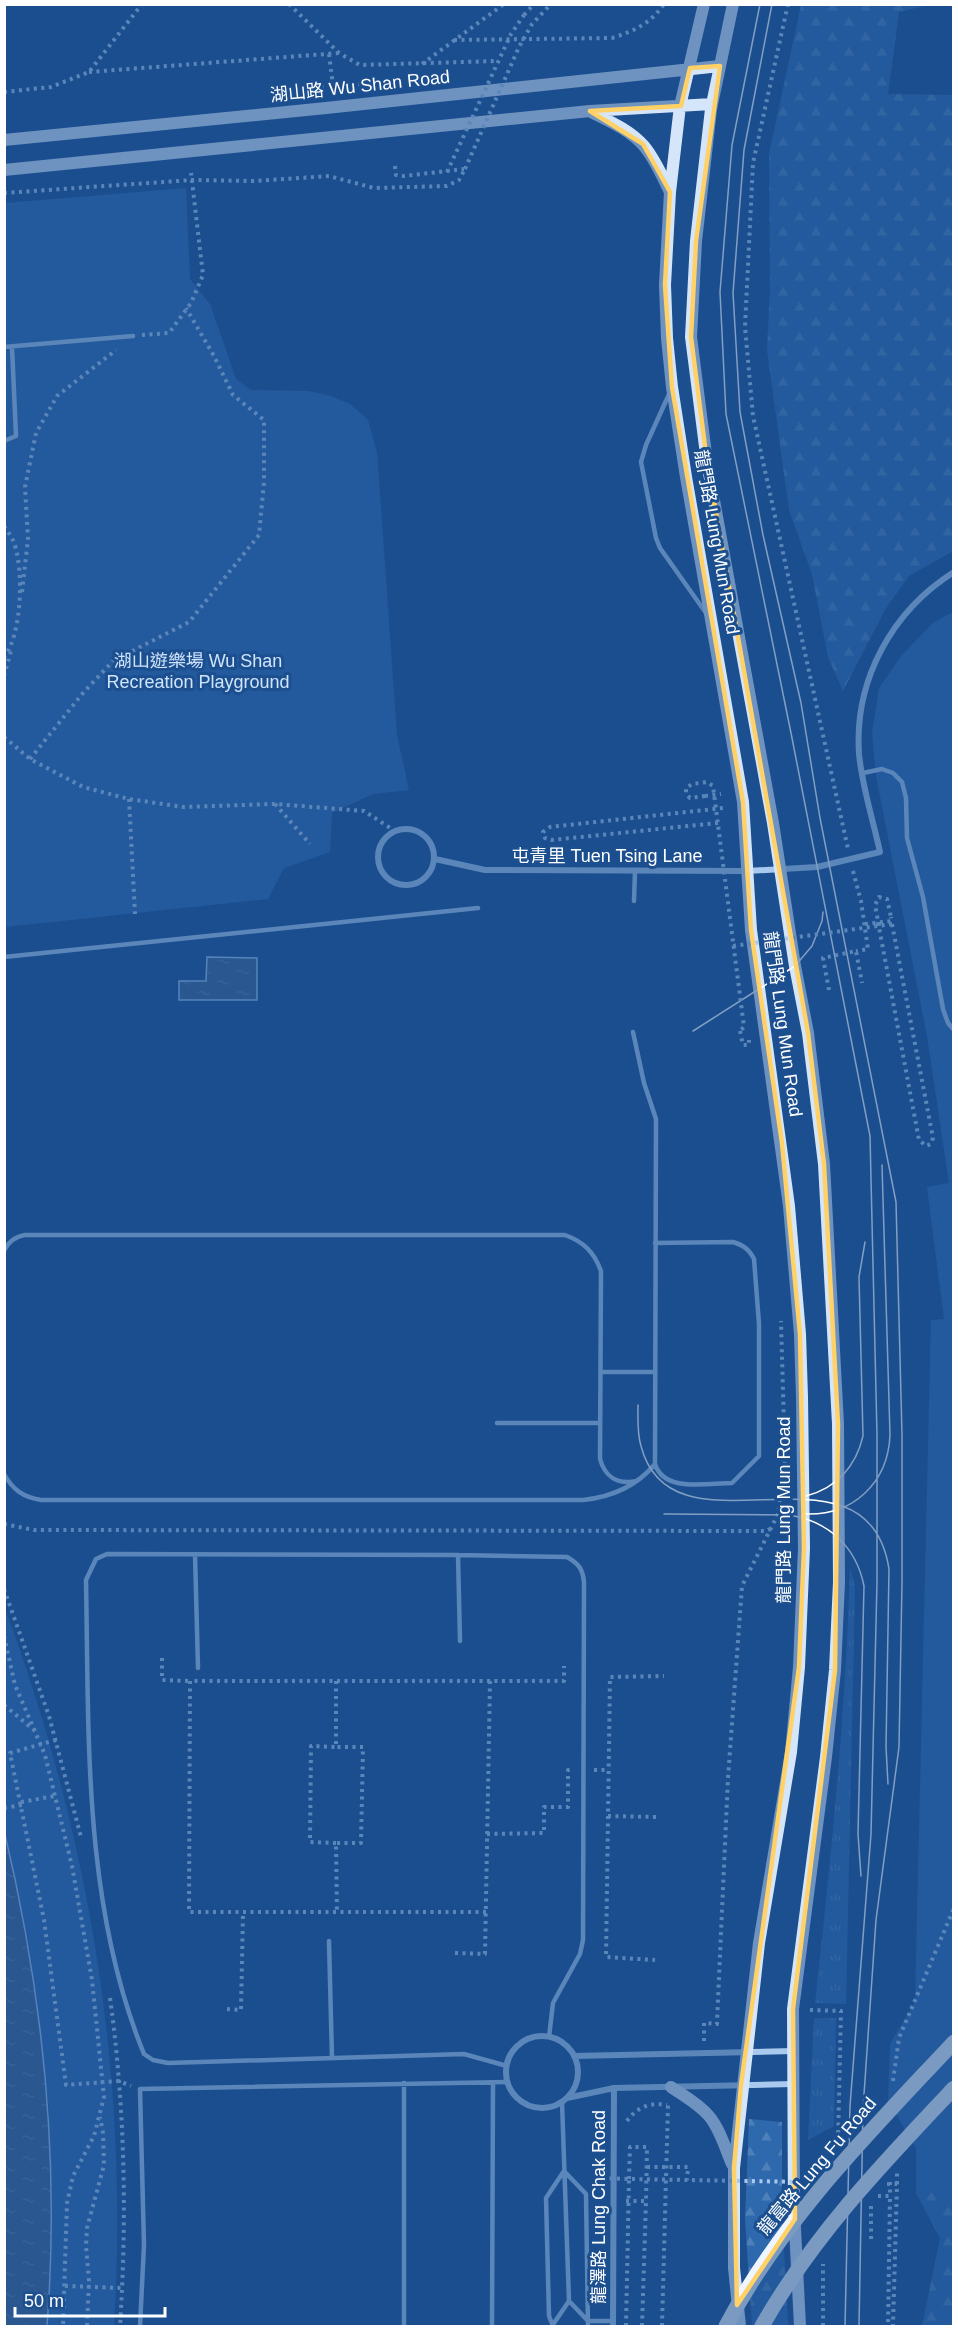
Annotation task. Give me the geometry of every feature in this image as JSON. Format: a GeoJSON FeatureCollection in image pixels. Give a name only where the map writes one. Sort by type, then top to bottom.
{"type":"FeatureCollection","features":[{"type":"Feature","properties":{"kind":"main road","name":"龍門路 Lung Mun Road"},"geometry":{"type":"LineString","coordinates":[[704,4],[680,106],[670,192],[665,285],[672,387],[743,802],[757,981],[782,1143],[795,1270],[802,1398],[804,1548],[799,1667],[791,1752],[759,1943],[741,2085],[734,2168],[734,2268],[740,2326]]}},
{"type":"Feature","properties":{"kind":"main road","name":"龍門路 Lung Mun Road"},"geometry":{"type":"LineString","coordinates":[[733,4],[712,104],[696,241],[692,337],[707,462],[781,870],[795,966],[808,1033],[823,1154],[838,1424],[839,1582],[835,1670],[828,1746],[793,2009],[794,2209],[800,2326]]}},
{"type":"Feature","properties":{"kind":"main road","name":"湖山路 Wu Shan Road"},"geometry":{"type":"LineString","coordinates":[[4,140],[720,66]]}},
{"type":"Feature","properties":{"kind":"main road"},"geometry":{"type":"LineString","coordinates":[[4,170],[590,111],[712,104]]}},
{"type":"Feature","properties":{"kind":"main road"},"geometry":{"type":"LineString","coordinates":[[590,111],[621,128],[643,144],[670,192]]}},
{"type":"Feature","properties":{"kind":"main road","name":"龍富路 Lung Fu Road"},"geometry":{"type":"LineString","coordinates":[[726,2326],[760,2267],[800,2212],[856,2147],[954,2042]]}},
{"type":"Feature","properties":{"kind":"main road"},"geometry":{"type":"LineString","coordinates":[[671,2087],[710,2116],[734,2168]]}},
{"type":"Feature","properties":{"kind":"main road"},"geometry":{"type":"LineString","coordinates":[[762,2326],[792,2275],[838,2215],[954,2088]]}},
{"type":"Feature","properties":{"kind":"street"},"geometry":{"type":"LineString","coordinates":[[863,773],[859,755],[859,727],[863,698],[871,671],[898,621],[917,599],[954,572]]}},
{"type":"Feature","properties":{"kind":"street","name":"屯青里 Tuen Tsing Lane"},"geometry":{"type":"LineString","coordinates":[[435,859],[485,870],[747,871],[817,867],[880,852],[863,773]]}},
{"type":"Feature","properties":{"kind":"street"},"geometry":{"type":"LineString","coordinates":[[404,828],[414,829],[423,834],[430,841],[435,859],[426,877],[418,883],[409,885],[390,880],[383,873],[378,854],[386,836],[404,828]]}},
{"type":"Feature","properties":{"kind":"street"},"geometry":{"type":"LineString","coordinates":[[564,2100],[574,2089],[578,2078],[578,2067],[568,2047],[549,2037],[538,2036],[517,2046],[510,2055],[507,2082],[520,2101],[540,2108],[552,2107],[564,2100],[614,2088],[794,2084]]}},
{"type":"Feature","properties":{"kind":"street"},"geometry":{"type":"LineString","coordinates":[[574,2056],[794,2052]]}},
{"type":"Feature","properties":{"kind":"street","name":"龍澤路 Lung Chak Road"},"geometry":{"type":"LineString","coordinates":[[613,2324],[617,2201],[614,2178],[614,2088]]}},
{"type":"Feature","properties":{"kind":"lane"},"geometry":{"type":"LineString","coordinates":[[4,347],[134,336]]}},
{"type":"Feature","properties":{"kind":"lane"},"geometry":{"type":"LineString","coordinates":[[4,441],[16,436],[12,347]]}},
{"type":"Feature","properties":{"kind":"lane"},"geometry":{"type":"LineString","coordinates":[[672,387],[646,445],[641,462],[660,548],[713,623]]}},
{"type":"Feature","properties":{"kind":"lane"},"geometry":{"type":"LineString","coordinates":[[863,773],[882,769],[893,773],[902,782],[906,798],[907,838],[923,897],[943,1009],[948,1023],[954,1030]]}},
{"type":"Feature","properties":{"kind":"lane"},"geometry":{"type":"LineString","coordinates":[[634,901],[635,871]]}},
{"type":"Feature","properties":{"kind":"lane"},"geometry":{"type":"LineString","coordinates":[[4,957],[478,908]]}},
{"type":"Feature","properties":{"kind":"lane"},"geometry":{"type":"LineString","coordinates":[[633,1032],[644,1083],[656,1119],[655,1243],[655,1464],[661,1477],[674,1484],[732,1483],[759,1456],[759,1335],[754,1259],[750,1250],[733,1242],[655,1243]]}},
{"type":"Feature","properties":{"kind":"lane"},"geometry":{"type":"LineString","coordinates":[[4,1251],[9,1242],[25,1235],[565,1235],[592,1252],[601,1271],[600,1459],[609,1476],[627,1483],[637,1481]]}},
{"type":"Feature","properties":{"kind":"lane"},"geometry":{"type":"LineString","coordinates":[[601,1372],[655,1372]]}},
{"type":"Feature","properties":{"kind":"lane"},"geometry":{"type":"LineString","coordinates":[[497,1423],[600,1423]]}},
{"type":"Feature","properties":{"kind":"lane"},"geometry":{"type":"LineString","coordinates":[[4,1474],[18,1493],[41,1500],[583,1500],[611,1495],[637,1481],[655,1464]]}},
{"type":"Feature","properties":{"kind":"lane"},"geometry":{"type":"LineString","coordinates":[[507,2066],[464,2054],[168,2063],[153,2060],[144,2054],[108,1937],[90,1787],[86,1580],[96,1559],[107,1554],[458,1555],[567,1557],[578,1564],[584,1573],[585,1770],[582,1949],[553,2003],[549,2037]]}},
{"type":"Feature","properties":{"kind":"lane"},"geometry":{"type":"LineString","coordinates":[[195,1554],[198,1668]]}},
{"type":"Feature","properties":{"kind":"lane"},"geometry":{"type":"LineString","coordinates":[[458,1555],[460,1641]]}},
{"type":"Feature","properties":{"kind":"lane"},"geometry":{"type":"LineString","coordinates":[[330,1941],[332,2058]]}},
{"type":"Feature","properties":{"kind":"lane"},"geometry":{"type":"LineString","coordinates":[[140,2326],[144,2245],[140,2089],[507,2082]]}},
{"type":"Feature","properties":{"kind":"lane"},"geometry":{"type":"LineString","coordinates":[[492,2326],[493,2083]]}},
{"type":"Feature","properties":{"kind":"lane"},"geometry":{"type":"LineString","coordinates":[[404,2084],[404,2326]]}},
{"type":"Feature","properties":{"kind":"lane"},"geometry":{"type":"LineString","coordinates":[[553,2326],[569,2301],[564,2100]]}},
{"type":"Feature","properties":{"kind":"lane"},"geometry":{"type":"LineString","coordinates":[[564,2171],[586,2194],[588,2324]]}},
{"type":"Feature","properties":{"kind":"lane"},"geometry":{"type":"LineString","coordinates":[[553,2326],[549,2316],[546,2198],[564,2171]]}},
{"type":"Feature","properties":{"kind":"lane"},"geometry":{"type":"LineString","coordinates":[[569,2301],[588,2324]]}},
{"type":"Feature","properties":{"kind":"lane"},"geometry":{"type":"LineString","coordinates":[[588,2324],[613,2324]]}},
{"type":"Feature","properties":{"kind":"path"},"geometry":{"type":"LineString","coordinates":[[89,72],[142,4]]}},
{"type":"Feature","properties":{"kind":"path"},"geometry":{"type":"LineString","coordinates":[[289,4],[339,53],[360,65],[498,61]]}},
{"type":"Feature","properties":{"kind":"path"},"geometry":{"type":"LineString","coordinates":[[422,64],[504,4]]}},
{"type":"Feature","properties":{"kind":"path"},"geometry":{"type":"LineString","coordinates":[[447,172],[511,34],[534,4]]}},
{"type":"Feature","properties":{"kind":"path"},"geometry":{"type":"LineString","coordinates":[[4,193],[192,180],[253,181],[329,176],[374,188],[447,186],[459,180],[522,41],[532,24],[551,4]]}},
{"type":"Feature","properties":{"kind":"path"},"geometry":{"type":"LineString","coordinates":[[454,40],[612,38],[637,30],[657,14],[663,4]]}},
{"type":"Feature","properties":{"kind":"path"},"geometry":{"type":"LineString","coordinates":[[788,4],[753,163],[746,327],[753,416],[865,924],[868,949],[823,958],[829,990]]}},
{"type":"Feature","properties":{"kind":"path"},"geometry":{"type":"LineString","coordinates":[[4,92],[51,87],[89,72],[339,53]]}},
{"type":"Feature","properties":{"kind":"path"},"geometry":{"type":"LineString","coordinates":[[329,54],[333,86]]}},
{"type":"Feature","properties":{"kind":"path"},"geometry":{"type":"LineString","coordinates":[[291,90],[368,83]]}},
{"type":"Feature","properties":{"kind":"path"},"geometry":{"type":"LineString","coordinates":[[395,166],[396,175],[404,176],[465,169]]}},
{"type":"Feature","properties":{"kind":"path"},"geometry":{"type":"LineString","coordinates":[[4,676],[12,648],[22,592],[28,538],[25,487],[36,434],[57,396],[134,336],[169,333],[191,303],[203,276],[190,173]]}},
{"type":"Feature","properties":{"kind":"path"},"geometry":{"type":"LineString","coordinates":[[30,759],[83,693],[113,662],[189,622],[259,535],[264,482],[264,420],[233,395],[214,356],[186,308]]}},
{"type":"Feature","properties":{"kind":"path"},"geometry":{"type":"LineString","coordinates":[[4,526],[14,543],[22,592]]}},
{"type":"Feature","properties":{"kind":"path"},"geometry":{"type":"LineString","coordinates":[[4,657],[12,648]]}},
{"type":"Feature","properties":{"kind":"path"},"geometry":{"type":"LineString","coordinates":[[4,737],[30,759],[83,787],[129,799],[183,807],[275,804],[364,811],[395,831]]}},
{"type":"Feature","properties":{"kind":"path"},"geometry":{"type":"LineString","coordinates":[[721,794],[705,796],[690,798],[686,794],[686,788],[692,784],[707,782],[713,784],[718,823],[734,946],[744,1027],[740,1031],[742,1043],[745,1046],[749,1045],[748,1030]]}},
{"type":"Feature","properties":{"kind":"path"},"geometry":{"type":"LineString","coordinates":[[129,799],[135,914]]}},
{"type":"Feature","properties":{"kind":"path"},"geometry":{"type":"LineString","coordinates":[[275,804],[310,844]]}},
{"type":"Feature","properties":{"kind":"path"},"geometry":{"type":"LineString","coordinates":[[718,823],[551,840],[544,836],[544,830],[550,826],[723,808]]}},
{"type":"Feature","properties":{"kind":"path"},"geometry":{"type":"LineString","coordinates":[[734,946],[879,924],[892,921],[887,899],[879,897],[875,902],[879,924],[880,932],[919,1140],[923,1146],[929,1146],[933,1138],[892,924],[879,924],[865,924]]}},
{"type":"Feature","properties":{"kind":"path"},"geometry":{"type":"LineString","coordinates":[[856,951],[862,983]]}},
{"type":"Feature","properties":{"kind":"path"},"geometry":{"type":"LineString","coordinates":[[753,1039],[755,1051]]}},
{"type":"Feature","properties":{"kind":"path"},"geometry":{"type":"LineString","coordinates":[[704,2023],[717,2024],[728,1778],[742,1586],[778,1514],[785,1461],[780,1311]]}},
{"type":"Feature","properties":{"kind":"path"},"geometry":{"type":"LineString","coordinates":[[4,1524],[34,1530],[767,1531],[773,1527]]}},
{"type":"Feature","properties":{"kind":"path"},"geometry":{"type":"LineString","coordinates":[[4,1589],[28,1652],[56,1740],[84,1848]]}},
{"type":"Feature","properties":{"kind":"path"},"geometry":{"type":"LineString","coordinates":[[4,1636],[15,1685],[42,1745],[56,1796],[83,1922],[95,2003],[103,2082],[104,2097],[100,2117],[68,2195],[65,2219],[63,2326]]}},
{"type":"Feature","properties":{"kind":"path"},"geometry":{"type":"LineString","coordinates":[[162,1658],[162,1680],[190,1681],[564,1681],[564,1666]]}},
{"type":"Feature","properties":{"kind":"path"},"geometry":{"type":"LineString","coordinates":[[655,1960],[606,1957],[610,1677],[664,1676]]}},
{"type":"Feature","properties":{"kind":"path"},"geometry":{"type":"LineString","coordinates":[[190,1681],[189,1912],[486,1911]]}},
{"type":"Feature","properties":{"kind":"path"},"geometry":{"type":"LineString","coordinates":[[336,1681],[336,1747]]}},
{"type":"Feature","properties":{"kind":"path"},"geometry":{"type":"LineString","coordinates":[[455,1953],[485,1954],[490,1681]]}},
{"type":"Feature","properties":{"kind":"path"},"geometry":{"type":"LineString","coordinates":[[4,1705],[37,1733]]}},
{"type":"Feature","properties":{"kind":"path"},"geometry":{"type":"LineString","coordinates":[[56,1740],[10,1754],[44,1920],[66,2085],[119,2081],[140,2089]]}},
{"type":"Feature","properties":{"kind":"path"},"geometry":{"type":"LineString","coordinates":[[311,1746],[336,1747],[363,1747],[361,1843],[310,1842],[311,1746]]}},
{"type":"Feature","properties":{"kind":"path"},"geometry":{"type":"LineString","coordinates":[[487,1834],[544,1833],[544,1807],[568,1807],[568,1770],[609,1770]]}},
{"type":"Feature","properties":{"kind":"path"},"geometry":{"type":"LineString","coordinates":[[4,1808],[56,1796]]}},
{"type":"Feature","properties":{"kind":"path"},"geometry":{"type":"LineString","coordinates":[[608,1816],[656,1817]]}},
{"type":"Feature","properties":{"kind":"path"},"geometry":{"type":"LineString","coordinates":[[336,1843],[337,1912]]}},
{"type":"Feature","properties":{"kind":"path"},"geometry":{"type":"LineString","coordinates":[[892,2090],[899,2038],[954,1908]]}},
{"type":"Feature","properties":{"kind":"path"},"geometry":{"type":"LineString","coordinates":[[227,2009],[241,2010],[243,1912]]}},
{"type":"Feature","properties":{"kind":"path"},"geometry":{"type":"LineString","coordinates":[[110,1996],[119,2081],[123,2181],[123,2288],[120,2326]]}},
{"type":"Feature","properties":{"kind":"path"},"geometry":{"type":"LineString","coordinates":[[810,2010],[841,2011],[838,2146]]}},
{"type":"Feature","properties":{"kind":"path"},"geometry":{"type":"LineString","coordinates":[[623,2129],[632,2114],[647,2105],[668,2104],[676,2108]]}},
{"type":"Feature","properties":{"kind":"path"},"geometry":{"type":"LineString","coordinates":[[662,2326],[668,2104]]}},
{"type":"Feature","properties":{"kind":"path"},"geometry":{"type":"LineString","coordinates":[[87,2326],[89,2287],[87,2228],[104,2165],[104,2133],[100,2117]]}},
{"type":"Feature","properties":{"kind":"path"},"geometry":{"type":"LineString","coordinates":[[626,2326],[630,2147],[647,2147],[642,2326]]}},
{"type":"Feature","properties":{"kind":"path"},"geometry":{"type":"LineString","coordinates":[[646,2167],[688,2167],[687,2180]]}},
{"type":"Feature","properties":{"kind":"path"},"geometry":{"type":"LineString","coordinates":[[621,2169],[617,2201],[646,2201]]}},
{"type":"Feature","properties":{"kind":"path"},"geometry":{"type":"LineString","coordinates":[[602,2178],[805,2182]]}},
{"type":"Feature","properties":{"kind":"path"},"geometry":{"type":"LineString","coordinates":[[885,2184],[897,2184],[893,2326]]}},
{"type":"Feature","properties":{"kind":"path"},"geometry":{"type":"LineString","coordinates":[[871,2196],[890,2196],[888,2326]]}},
{"type":"Feature","properties":{"kind":"path"},"geometry":{"type":"LineString","coordinates":[[65,2286],[123,2288]]}},
{"type":"Feature","properties":{"kind":"highlighted area"},"geometry":{"type":"Polygon","coordinates":[[[720,66],[696,241],[691,337],[707,462],[808,1033],[824,1164],[838,1424],[835,1670],[793,2009],[795,2219],[737,2305],[734,2168],[741,2085],[799,1667],[804,1548],[800,1334],[782,1143],[751,930],[743,802],[672,387],[665,285],[670,192],[643,144],[590,111],[681,106],[690,68],[720,66]]]}},
{"type":"Feature","properties":{"kind":"green space"},"geometry":{"type":"Polygon","coordinates":[[[801,5],[929,5],[899,12],[888,94],[953,95],[953,551],[909,576],[886,608],[843,691],[828,657],[812,574],[789,510],[767,350],[770,289],[769,154],[801,5]]]}},
{"type":"Feature","properties":{"kind":"green space","name":"湖山遊樂場 Wu Shan Recreation Playground"},"geometry":{"type":"Polygon","coordinates":[[[186,188],[190,279],[210,304],[236,379],[251,390],[308,391],[331,396],[350,404],[368,420],[377,452],[397,735],[409,790],[373,794],[332,813],[330,852],[284,868],[268,899],[5,927],[5,203],[186,188]]]}},
{"type":"Feature","properties":{"kind":"green space"},"geometry":{"type":"Polygon","coordinates":[[[953,612],[953,2193],[916,2193],[916,2148],[888,2101],[890,2044],[915,2002],[931,1320],[944,1319],[927,1187],[949,1183],[927,1036],[876,776],[872,733],[879,688],[902,655],[933,623],[953,612]]]}},
{"type":"Feature","properties":{"kind":"green space"},"geometry":{"type":"Polygon","coordinates":[[[850,1567],[855,1587],[846,2004],[815,2003],[841,1731],[850,1567]]]}},
{"type":"Feature","properties":{"kind":"green space"},"geometry":{"type":"Polygon","coordinates":[[[4,1606],[34,1694],[60,1782],[81,1871],[97,1960],[109,2051],[115,2142],[117,2233],[114,2326],[47,2326],[50,2288],[49,2111],[28,1939],[5,1830],[4,1606]]]}},
{"type":"Feature","properties":{"kind":"green space"},"geometry":{"type":"Polygon","coordinates":[[[814,2018],[836,2018],[834,2126],[808,2140],[814,2018]]]}},
{"type":"Feature","properties":{"kind":"green space"},"geometry":{"type":"Polygon","coordinates":[[[749,2119],[782,2122],[782,2209],[788,2326],[752,2326],[745,2218],[749,2119]]]}},
{"type":"Feature","properties":{"kind":"green space"},"geometry":{"type":"Polygon","coordinates":[[[916,2193],[953,2193],[953,2326],[922,2326],[940,2238],[916,2193]]]}},
{"type":"Feature","properties":{"kind":"water"},"geometry":{"type":"Polygon","coordinates":[[[207,957],[257,958],[257,1000],[179,1000],[179,981],[206,981],[207,957]]]}},
{"type":"Feature","properties":{"kind":"water"},"geometry":{"type":"Polygon","coordinates":[[[4,1830],[29,1953],[45,2076],[51,2201],[47,2326],[5,2326],[4,1830]]]}},
{"type":"Feature","properties":{"kind":"tram line"},"geometry":{"type":"LineString","coordinates":[[760,4],[732,145],[720,292],[726,414],[870,1136],[877,1435],[877,1582],[871,1834],[850,2106],[845,2326]]}},
{"type":"Feature","properties":{"kind":"tram line"},"geometry":{"type":"LineString","coordinates":[[772,4],[744,150],[733,293],[740,412],[763,535],[801,703],[820,818],[896,1202],[902,1435],[899,1747],[876,1920],[863,2109],[859,2326]]}},
{"type":"Feature","properties":{"kind":"tram line"},"geometry":{"type":"LineString","coordinates":[[693,1031],[795,966],[812,946],[822,921],[823,912]]}},
{"type":"Feature","properties":{"kind":"tram line"},"geometry":{"type":"LineString","coordinates":[[805,1514],[822,1513],[852,1503],[875,1482],[888,1452],[890,1435],[882,1165]]}},
{"type":"Feature","properties":{"kind":"tram line"},"geometry":{"type":"LineString","coordinates":[[806,1496],[827,1487],[844,1474],[856,1457],[863,1436],[859,1277],[865,1242]]}},
{"type":"Feature","properties":{"kind":"tram line"},"geometry":{"type":"LineString","coordinates":[[638,1405],[638,1431],[641,1446],[660,1480],[690,1496],[727,1500],[809,1500],[845,1507],[873,1528],[889,1569],[886,1747],[888,1784]]}},
{"type":"Feature","properties":{"kind":"tram line"},"geometry":{"type":"LineString","coordinates":[[664,1514],[789,1515],[803,1518],[816,1523],[838,1538],[854,1559],[864,1586],[858,1834],[861,1876]]}}]}
